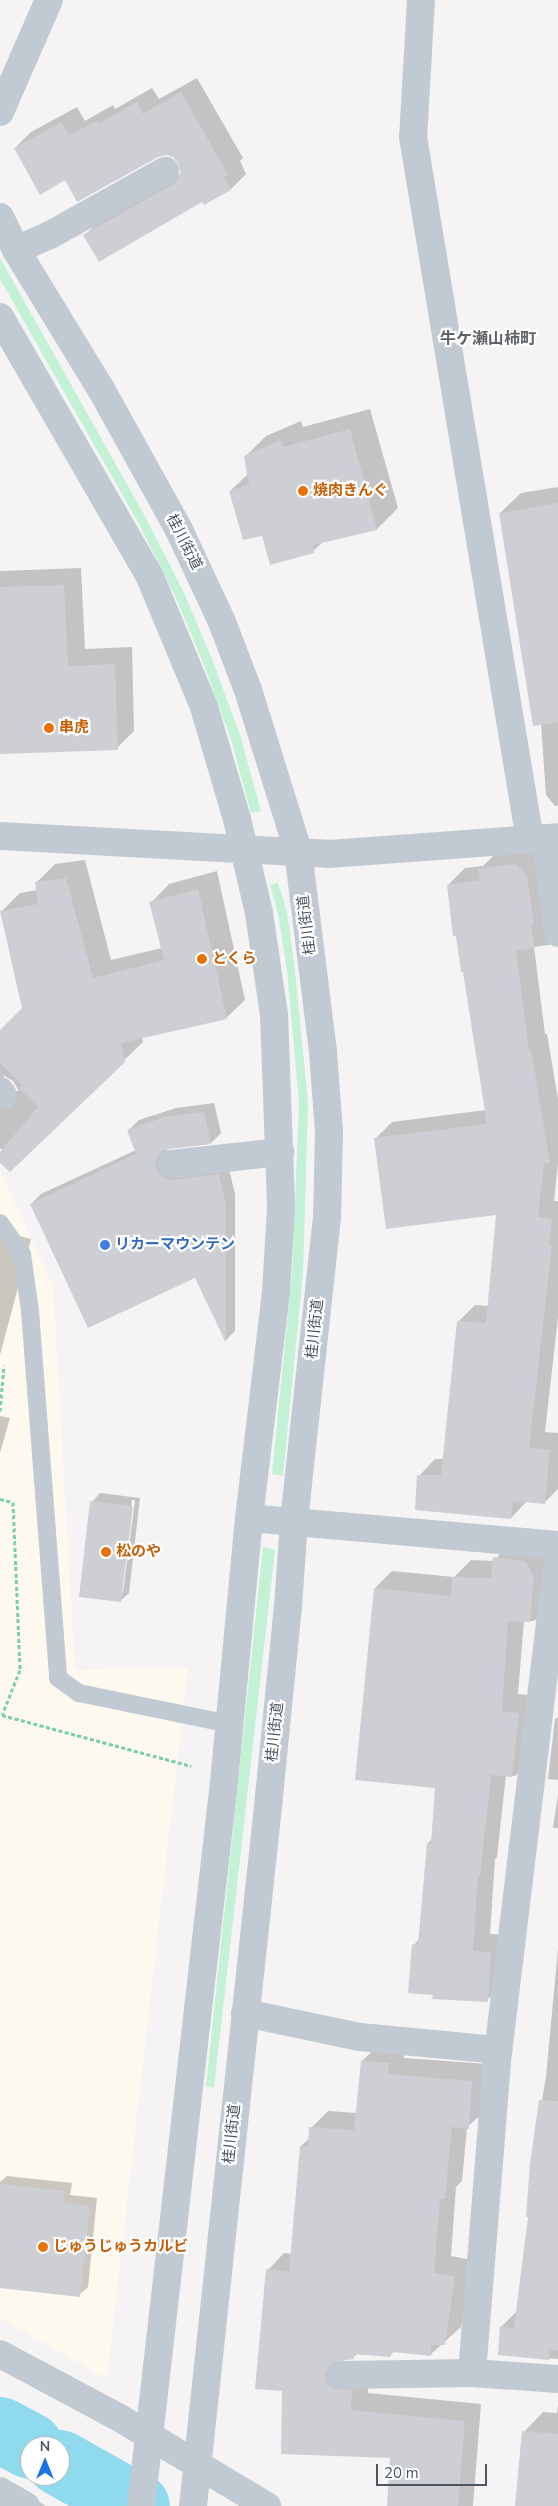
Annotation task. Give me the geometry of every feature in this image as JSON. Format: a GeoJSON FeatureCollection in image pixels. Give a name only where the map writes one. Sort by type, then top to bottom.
{"type":"FeatureCollection","features":[{"type":"Feature","properties":{"kind":"street"},"geometry":{"type":"LineString","coordinates":[[0,112],[49,0]]}},
{"type":"Feature","properties":{"kind":"street"},"geometry":{"type":"LineString","coordinates":[[421,0],[413,137],[544,838],[558,933]]}},
{"type":"Feature","properties":{"kind":"street"},"geometry":{"type":"LineString","coordinates":[[16,250],[50,235],[165,171]]}},
{"type":"Feature","properties":{"kind":"street","name":"桂川街道"},"geometry":{"type":"LineString","coordinates":[[0,217],[16,250],[101,389],[179,530],[222,622],[248,690],[298,851],[323,1052],[329,1132],[327,1216],[294,1521],[287,1616],[195,2485]]}},
{"type":"Feature","properties":{"kind":"street"},"geometry":{"type":"LineString","coordinates":[[0,317],[150,577],[204,707],[220,756],[259,913],[274,1014],[281,1208],[276,1292],[249,1518],[230,1724],[141,2506]]}},
{"type":"Feature","properties":{"kind":"street"},"geometry":{"type":"LineString","coordinates":[[0,836],[244,851],[298,851],[329,854],[544,838]]}},
{"type":"Feature","properties":{"kind":"street"},"geometry":{"type":"LineString","coordinates":[[170,1164],[280,1152]]}},
{"type":"Feature","properties":{"kind":"street"},"geometry":{"type":"LineString","coordinates":[[249,1518],[558,1545]]}},
{"type":"Feature","properties":{"kind":"street"},"geometry":{"type":"LineString","coordinates":[[472,2372],[498,2050],[558,1557]]}},
{"type":"Feature","properties":{"kind":"street"},"geometry":{"type":"LineString","coordinates":[[245,2013],[360,2038],[498,2050]]}},
{"type":"Feature","properties":{"kind":"street"},"geometry":{"type":"LineString","coordinates":[[0,2354],[147,2445],[195,2485],[267,2506]]}},
{"type":"Feature","properties":{"kind":"street"},"geometry":{"type":"LineString","coordinates":[[341,2375],[472,2372],[558,2379]]}},
{"type":"Feature","properties":{"kind":"street"},"geometry":{"type":"LineString","coordinates":[[0,2491],[26,2506]]}},
{"type":"Feature","properties":{"kind":"lane"},"geometry":{"type":"LineString","coordinates":[[0,1224],[22,1254],[30,1311],[58,1678],[79,1693],[230,1724]]}},
{"type":"Feature","properties":{"kind":"path"},"geometry":{"type":"LineString","coordinates":[[0,1411],[2,1378]]}},
{"type":"Feature","properties":{"kind":"path"},"geometry":{"type":"LineString","coordinates":[[0,1499],[13,1502],[20,1670],[1,1715],[191,1766]]}},
{"type":"Feature","properties":{"kind":"shaded area"},"geometry":{"type":"Polygon","coordinates":[[[0,1172],[53,1285],[75,1670],[188,1668],[107,2379],[0,2318],[0,1172]]]}},
{"type":"Feature","properties":{"kind":"green space"},"geometry":{"type":"Polygon","coordinates":[[[0,258],[147,520],[185,595],[212,659],[240,735],[261,811],[251,813],[231,739],[202,660],[176,598],[139,524],[0,279],[0,258]]]}},
{"type":"Feature","properties":{"kind":"green space"},"geometry":{"type":"Polygon","coordinates":[[[278,883],[287,912],[295,970],[308,1103],[303,1274],[283,1476],[272,1474],[292,1274],[299,1103],[287,970],[278,913],[270,885],[278,883]]]}},
{"type":"Feature","properties":{"kind":"green space"},"geometry":{"type":"Polygon","coordinates":[[[263,1547],[275,1550],[214,2088],[206,2086],[263,1547]]]}},
{"type":"Feature","properties":{"kind":"building"},"geometry":{"type":"Polygon","coordinates":[[[181,92],[228,175],[224,177],[231,190],[204,205],[202,202],[99,262],[83,235],[173,184],[181,172],[178,163],[173,157],[166,155],[158,157],[77,202],[65,180],[40,195],[14,148],[62,122],[69,135],[98,120],[100,123],[137,102],[143,114],[181,92]]]}},
{"type":"Feature","properties":{"kind":"building"},"geometry":{"type":"Polygon","coordinates":[[[350,429],[377,530],[313,545],[314,553],[270,565],[262,536],[243,540],[229,491],[249,485],[244,456],[281,440],[283,447],[350,429]]]}},
{"type":"Feature","properties":{"kind":"building"},"geometry":{"type":"Polygon","coordinates":[[[558,503],[558,722],[533,726],[499,513],[558,503]]]}},
{"type":"Feature","properties":{"kind":"building"},"geometry":{"type":"Polygon","coordinates":[[[64,585],[68,666],[115,664],[118,750],[0,754],[0,587],[64,585]]]}},
{"type":"Feature","properties":{"kind":"building"},"geometry":{"type":"Polygon","coordinates":[[[515,864],[527,875],[534,925],[531,926],[535,948],[516,951],[529,1050],[531,1050],[550,1163],[544,1163],[538,1217],[552,1219],[549,1245],[552,1246],[529,1448],[550,1450],[545,1504],[513,1501],[511,1519],[415,1510],[417,1475],[441,1475],[457,1321],[486,1323],[496,1215],[386,1229],[374,1138],[487,1124],[463,972],[461,972],[456,936],[453,936],[447,885],[480,880],[478,869],[515,864]]]}},
{"type":"Feature","properties":{"kind":"building"},"geometry":{"type":"Polygon","coordinates":[[[66,878],[93,978],[164,960],[149,902],[198,889],[227,1019],[121,1043],[125,1062],[10,1172],[0,1163],[0,1152],[38,1107],[19,1088],[22,1085],[0,1063],[0,1030],[22,1008],[0,911],[38,904],[35,882],[66,878]]]}},
{"type":"Feature","properties":{"kind":"building"},"geometry":{"type":"Polygon","coordinates":[[[204,1112],[211,1144],[169,1149],[161,1152],[157,1157],[155,1165],[159,1174],[164,1178],[172,1180],[219,1174],[226,1205],[226,1343],[195,1278],[88,1328],[30,1204],[136,1154],[127,1130],[165,1117],[204,1112]]]}},
{"type":"Feature","properties":{"kind":"building","name":"松のや"},"geometry":{"type":"Polygon","coordinates":[[[90,1501],[133,1506],[121,1602],[79,1597],[90,1501]]]}},
{"type":"Feature","properties":{"kind":"building"},"geometry":{"type":"Polygon","coordinates":[[[493,1557],[525,1561],[534,1577],[530,1622],[508,1621],[502,1711],[519,1713],[512,1777],[491,1775],[480,1876],[478,1875],[473,1951],[491,1952],[488,2002],[432,1999],[433,1995],[408,1993],[412,1944],[418,1945],[427,1843],[431,1843],[435,1788],[355,1780],[374,1588],[451,1596],[452,1577],[491,1578],[493,1557]]]}},
{"type":"Feature","properties":{"kind":"building"},"geometry":{"type":"Polygon","coordinates":[[[361,2061],[389,2063],[388,2074],[472,2081],[469,2129],[452,2127],[445,2199],[440,2199],[434,2273],[455,2276],[445,2345],[431,2345],[431,2356],[392,2352],[390,2357],[354,2354],[354,2359],[333,2362],[328,2367],[325,2375],[327,2383],[333,2388],[352,2390],[351,2410],[465,2421],[458,2506],[387,2506],[390,2458],[281,2454],[282,2391],[255,2389],[266,2269],[289,2272],[300,2146],[308,2147],[309,2127],[354,2130],[361,2061]]]}},
{"type":"Feature","properties":{"kind":"building"},"geometry":{"type":"Polygon","coordinates":[[[539,2100],[558,2101],[558,2351],[550,2350],[549,2360],[498,2355],[500,2326],[514,2328],[528,2217],[526,2217],[530,2164],[539,2100]]]}},
{"type":"Feature","properties":{"kind":"building","name":"じゅうじゅうカルビ"},"geometry":{"type":"Polygon","coordinates":[[[0,2184],[64,2191],[63,2203],[90,2206],[80,2297],[0,2288],[0,2184]]]}},
{"type":"Feature","properties":{"kind":"building"},"geometry":{"type":"Polygon","coordinates":[[[522,2431],[558,2434],[558,2506],[515,2506],[522,2431]]]}},
{"type":"Feature","properties":{"kind":"waterway"},"geometry":{"type":"LineString","coordinates":[[0,2430],[20,2441]]}},
{"type":"Feature","properties":{"kind":"waterway"},"geometry":{"type":"LineString","coordinates":[[70,2469],[137,2506]]}},
{"type":"Feature","properties":{"kind":"place","name":"焼肉きんぐ"},"geometry":{"type":"Point","coordinates":[303,491]}},
{"type":"Feature","properties":{"kind":"place","name":"串虎"},"geometry":{"type":"Point","coordinates":[49,728]}},
{"type":"Feature","properties":{"kind":"place","name":"とくら"},"geometry":{"type":"Point","coordinates":[202,959]}},
{"type":"Feature","properties":{"kind":"place","name":"リカーマウンテン"},"geometry":{"type":"Point","coordinates":[105,1245]}},
{"type":"Feature","properties":{"kind":"place","name":"松のや"},"geometry":{"type":"Point","coordinates":[106,1552]}},
{"type":"Feature","properties":{"kind":"place","name":"じゅうじゅうカルビ"},"geometry":{"type":"Point","coordinates":[43,2247]}},
{"type":"Feature","properties":{"kind":"district","name":"牛ケ瀬山柿町"},"geometry":{"type":"Point","coordinates":[488,339]}}]}
